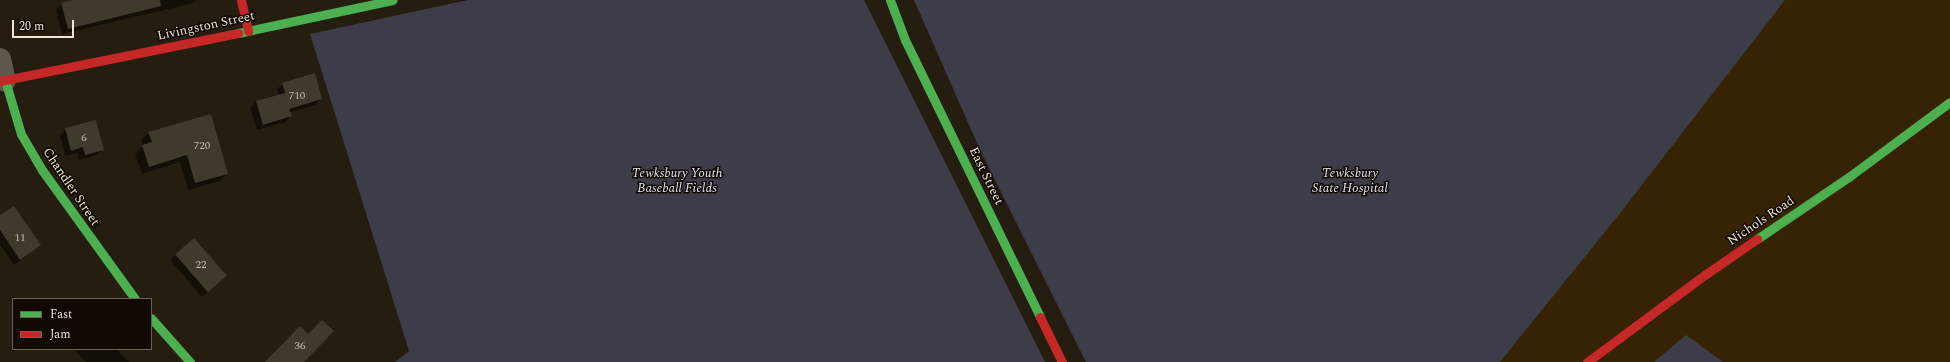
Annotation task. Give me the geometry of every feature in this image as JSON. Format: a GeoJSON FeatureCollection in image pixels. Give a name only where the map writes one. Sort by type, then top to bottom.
{"type":"FeatureCollection","features":[{"type":"Feature","properties":{"kind":"street"},"geometry":{"type":"LineString","coordinates":[[241,0],[248,31]]}},
{"type":"Feature","properties":{"kind":"street","name":"Livingston Street"},"geometry":{"type":"LineString","coordinates":[[2,80],[63,67],[151,52],[393,0]]}},
{"type":"Feature","properties":{"kind":"street","name":"East Street"},"geometry":{"type":"LineString","coordinates":[[890,0],[904,40],[1062,362]]}},
{"type":"Feature","properties":{"kind":"street"},"geometry":{"type":"LineString","coordinates":[[0,59],[2,80]]}},
{"type":"Feature","properties":{"kind":"street","name":"Chandler Street"},"geometry":{"type":"LineString","coordinates":[[2,80],[21,134],[42,170],[134,298]]}},
{"type":"Feature","properties":{"kind":"street","name":"Nichols Road"},"geometry":{"type":"LineString","coordinates":[[1587,362],[1706,274],[1850,176],[1950,102]]}},
{"type":"Feature","properties":{"kind":"street"},"geometry":{"type":"LineString","coordinates":[[152,319],[190,362]]}},
{"type":"Feature","properties":{"kind":"shaded area","name":"Tewksbury State Hospital"},"geometry":{"type":"Polygon","coordinates":[[[914,0],[1950,0],[1950,362],[1086,362],[981,152],[914,0]]]}},
{"type":"Feature","properties":{"kind":"green space","name":"Tewksbury Youth Baseball Fields"},"geometry":{"type":"Polygon","coordinates":[[[468,0],[864,0],[1045,362],[395,362],[409,351],[310,34],[468,0]]]}},
{"type":"Feature","properties":{"kind":"green space","name":"Tewksbury State Hospital"},"geometry":{"type":"Polygon","coordinates":[[[914,0],[1785,0],[1621,212],[1500,362],[1086,362],[981,152],[914,0]]]}},
{"type":"Feature","properties":{"kind":"green space"},"geometry":{"type":"Polygon","coordinates":[[[1686,335],[1723,362],[1654,362],[1686,335]]]}},
{"type":"Feature","properties":{"kind":"building"},"geometry":{"type":"Polygon","coordinates":[[[73,0],[160,0],[161,6],[68,29],[61,3],[73,0]]]}},
{"type":"Feature","properties":{"kind":"building"},"geometry":{"type":"Polygon","coordinates":[[[315,73],[322,99],[289,109],[292,116],[263,125],[256,101],[285,93],[282,83],[315,73]]]}},
{"type":"Feature","properties":{"kind":"building"},"geometry":{"type":"Polygon","coordinates":[[[211,114],[228,174],[195,183],[187,155],[149,167],[142,145],[152,142],[148,132],[211,114]]]}},
{"type":"Feature","properties":{"kind":"building"},"geometry":{"type":"Polygon","coordinates":[[[96,120],[104,150],[85,155],[83,147],[71,151],[65,128],[96,120]]]}},
{"type":"Feature","properties":{"kind":"building"},"geometry":{"type":"Polygon","coordinates":[[[14,206],[41,245],[20,260],[0,230],[0,215],[14,206]]]}},
{"type":"Feature","properties":{"kind":"building"},"geometry":{"type":"Polygon","coordinates":[[[194,238],[227,276],[208,292],[175,254],[194,238]]]}},
{"type":"Feature","properties":{"kind":"building"},"geometry":{"type":"Polygon","coordinates":[[[322,320],[334,331],[304,362],[265,362],[300,326],[308,334],[322,320]]]}},
{"type":"Feature","properties":{"kind":"traffic: fast"},"geometry":{"type":"LineString","coordinates":[[238,33],[393,0]]}},
{"type":"Feature","properties":{"kind":"traffic: fast"},"geometry":{"type":"LineString","coordinates":[[890,0],[905,40],[1040,317]]}},
{"type":"Feature","properties":{"kind":"traffic: fast"},"geometry":{"type":"LineString","coordinates":[[5,80],[21,134],[42,170],[134,298]]}},
{"type":"Feature","properties":{"kind":"traffic: fast"},"geometry":{"type":"LineString","coordinates":[[1757,239],[1850,176],[1950,102]]}},
{"type":"Feature","properties":{"kind":"traffic: fast"},"geometry":{"type":"LineString","coordinates":[[152,319],[190,362]]}},
{"type":"Feature","properties":{"kind":"traffic: jam"},"geometry":{"type":"LineString","coordinates":[[241,0],[248,31]]}},
{"type":"Feature","properties":{"kind":"traffic: jam"},"geometry":{"type":"LineString","coordinates":[[0,81],[238,33]]}},
{"type":"Feature","properties":{"kind":"traffic: jam"},"geometry":{"type":"LineString","coordinates":[[1587,362],[1706,274],[1757,239]]}},
{"type":"Feature","properties":{"kind":"traffic: jam"},"geometry":{"type":"LineString","coordinates":[[1040,317],[1062,362]]}}]}
